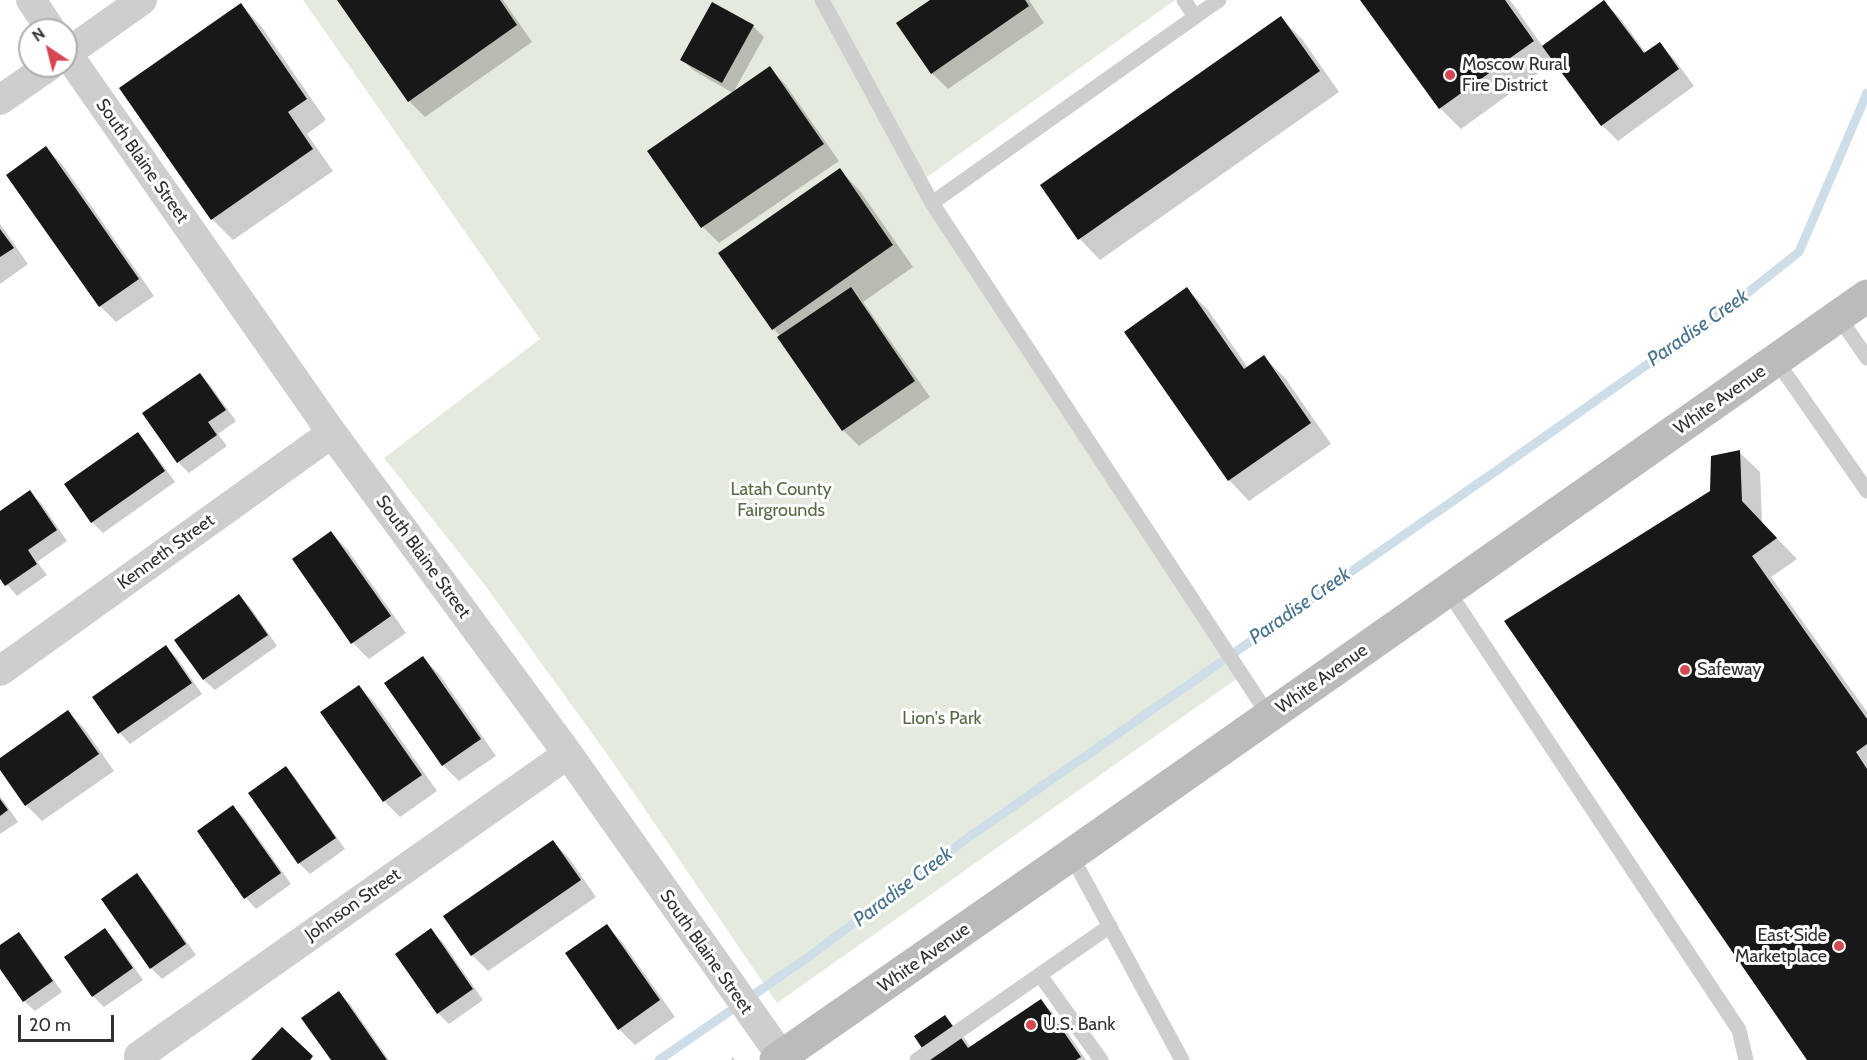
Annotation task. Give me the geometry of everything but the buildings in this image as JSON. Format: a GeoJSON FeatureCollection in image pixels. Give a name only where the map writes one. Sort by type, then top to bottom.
{"type":"FeatureCollection","features":[{"type":"Feature","properties":{"kind":"street","name":"South Blaine Street"},"geometry":{"type":"LineString","coordinates":[[31,0],[41,18]]}},
{"type":"Feature","properties":{"kind":"street"},"geometry":{"type":"LineString","coordinates":[[78,40],[142,0]]}},
{"type":"Feature","properties":{"kind":"street","name":"South Blaine Street"},"geometry":{"type":"LineString","coordinates":[[78,76],[332,433],[568,754],[777,1053]]}},
{"type":"Feature","properties":{"kind":"street"},"geometry":{"type":"LineString","coordinates":[[0,100],[27,78]]}},
{"type":"Feature","properties":{"kind":"street","name":"White Avenue"},"geometry":{"type":"LineString","coordinates":[[777,1053],[1071,855],[1867,296]]}},
{"type":"Feature","properties":{"kind":"street","name":"Kenneth Street"},"geometry":{"type":"LineString","coordinates":[[0,671],[332,433]]}},
{"type":"Feature","properties":{"kind":"street","name":"Johnson Street"},"geometry":{"type":"LineString","coordinates":[[139,1056],[568,754]]}},
{"type":"Feature","properties":{"kind":"lane"},"geometry":{"type":"LineString","coordinates":[[822,0],[932,203],[1269,716]]}},
{"type":"Feature","properties":{"kind":"lane"},"geometry":{"type":"LineString","coordinates":[[1184,0],[1195,17]]}},
{"type":"Feature","properties":{"kind":"lane"},"geometry":{"type":"LineString","coordinates":[[932,203],[1219,0]]}},
{"type":"Feature","properties":{"kind":"lane"},"geometry":{"type":"LineString","coordinates":[[1838,316],[1867,358]]}},
{"type":"Feature","properties":{"kind":"lane"},"geometry":{"type":"LineString","coordinates":[[1776,360],[1867,491]]}},
{"type":"Feature","properties":{"kind":"lane"},"geometry":{"type":"LineString","coordinates":[[1448,591],[1739,1029],[1746,1060]]}},
{"type":"Feature","properties":{"kind":"lane"},"geometry":{"type":"LineString","coordinates":[[1071,855],[1182,1060]]}},
{"type":"Feature","properties":{"kind":"lane"},"geometry":{"type":"LineString","coordinates":[[917,1060],[1110,926]]}},
{"type":"Feature","properties":{"kind":"lane"},"geometry":{"type":"LineString","coordinates":[[1040,975],[1101,1060]]}},
{"type":"Feature","properties":{"kind":"green space","name":"Latah County Fairgrounds"},"geometry":{"type":"Polygon","coordinates":[[[303,0],[1175,0],[920,182],[1242,675],[777,1003],[612,761],[484,584],[384,458],[540,339],[303,0]]]}},
{"type":"Feature","properties":{"kind":"waterway","name":"Paradise Creek"},"geometry":{"type":"LineString","coordinates":[[659,1060],[807,958],[969,837],[1736,302],[1799,252],[1867,93]]}},
{"type":"Feature","properties":{"kind":"place","name":"Moscow Rural Fire District"},"geometry":{"type":"Point","coordinates":[1450,75]}},
{"type":"Feature","properties":{"kind":"place","name":"Safeway"},"geometry":{"type":"Point","coordinates":[1685,670]}},
{"type":"Feature","properties":{"kind":"place","name":"East Side Marketplace"},"geometry":{"type":"Point","coordinates":[1839,946]}},
{"type":"Feature","properties":{"kind":"place","name":"U.S. Bank"},"geometry":{"type":"Point","coordinates":[1031,1025]}},
{"type":"Feature","properties":{"kind":"park label","name":"Lion's Park"},"geometry":{"type":"Point","coordinates":[942,719]}}]}
